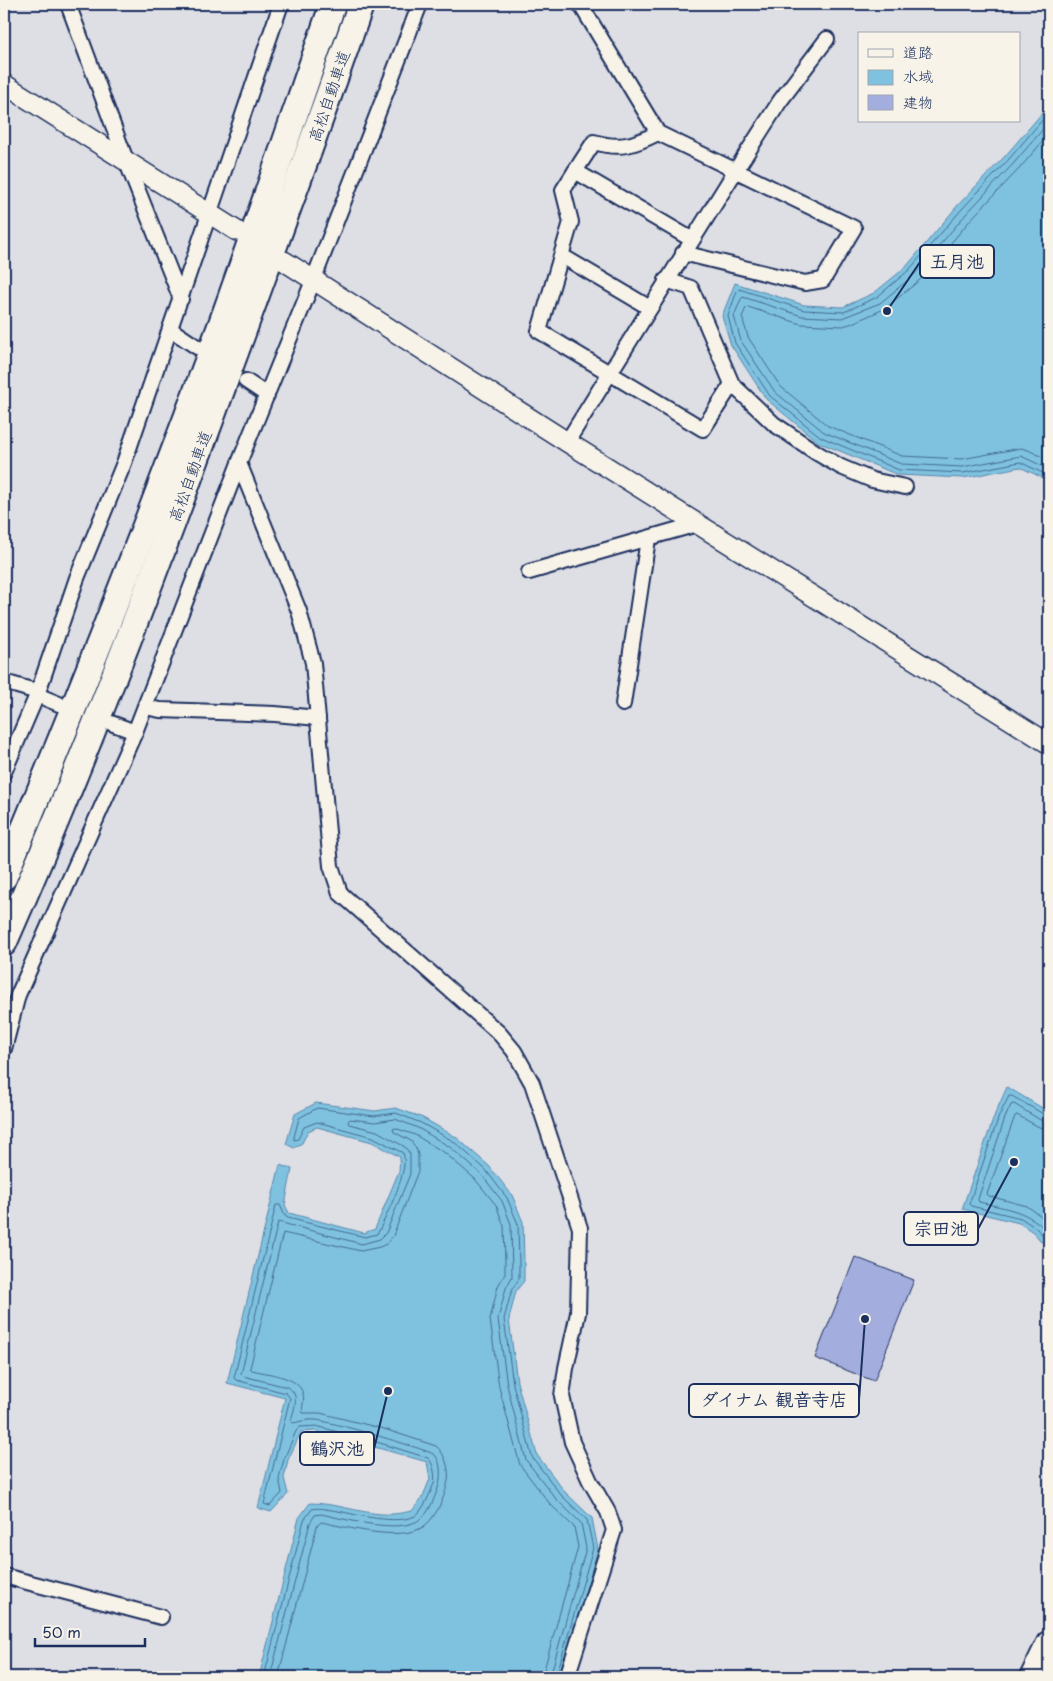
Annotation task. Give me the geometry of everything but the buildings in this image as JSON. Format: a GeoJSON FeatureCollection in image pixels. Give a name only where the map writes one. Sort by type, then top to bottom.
{"type":"FeatureCollection","features":[{"type":"Feature","properties":{"kind":"highway","name":"高松自動車道"},"geometry":{"type":"LineString","coordinates":[[4,877],[50,768],[136,551],[225,313],[333,4]]}},
{"type":"Feature","properties":{"kind":"highway","name":"高松自動車道"},"geometry":{"type":"LineString","coordinates":[[4,943],[74,777],[156,568],[311,146],[361,4]]}},
{"type":"Feature","properties":{"kind":"highway"},"geometry":{"type":"LineString","coordinates":[[1033,1677],[1049,1644]]}},
{"type":"Feature","properties":{"kind":"street"},"geometry":{"type":"LineString","coordinates":[[68,4],[180,299]]}},
{"type":"Feature","properties":{"kind":"street"},"geometry":{"type":"LineString","coordinates":[[4,772],[38,694],[77,578],[124,463],[281,4]]}},
{"type":"Feature","properties":{"kind":"street"},"geometry":{"type":"LineString","coordinates":[[4,1049],[18,995],[135,732],[420,4]]}},
{"type":"Feature","properties":{"kind":"street"},"geometry":{"type":"LineString","coordinates":[[582,5],[658,133],[854,228],[823,280],[805,283],[683,253]]}},
{"type":"Feature","properties":{"kind":"street"},"geometry":{"type":"LineString","coordinates":[[567,442],[691,239],[780,101],[827,39]]}},
{"type":"Feature","properties":{"kind":"street"},"geometry":{"type":"LineString","coordinates":[[4,84],[237,231]]}},
{"type":"Feature","properties":{"kind":"street"},"geometry":{"type":"LineString","coordinates":[[658,133],[633,145],[609,146],[594,142],[563,190],[571,222],[539,332],[703,429],[732,384]]}},
{"type":"Feature","properties":{"kind":"street"},"geometry":{"type":"LineString","coordinates":[[575,171],[691,239]]}},
{"type":"Feature","properties":{"kind":"street"},"geometry":{"type":"LineString","coordinates":[[562,256],[650,308]]}},
{"type":"Feature","properties":{"kind":"street"},"geometry":{"type":"LineString","coordinates":[[284,261],[567,442],[1049,744]]}},
{"type":"Feature","properties":{"kind":"street"},"geometry":{"type":"LineString","coordinates":[[666,280],[691,288],[732,384],[774,424],[841,467],[872,480],[905,487]]}},
{"type":"Feature","properties":{"kind":"street"},"geometry":{"type":"LineString","coordinates":[[170,329],[197,347]]}},
{"type":"Feature","properties":{"kind":"street"},"geometry":{"type":"LineString","coordinates":[[246,381],[267,395]]}},
{"type":"Feature","properties":{"kind":"street"},"geometry":{"type":"LineString","coordinates":[[239,464],[299,611],[313,663],[331,866],[340,893],[499,1033],[514,1051],[532,1083],[580,1228],[578,1313],[562,1396],[572,1442],[590,1481],[608,1512],[614,1530],[567,1677]]}},
{"type":"Feature","properties":{"kind":"street"},"geometry":{"type":"LineString","coordinates":[[529,572],[698,524]]}},
{"type":"Feature","properties":{"kind":"street"},"geometry":{"type":"LineString","coordinates":[[623,704],[648,539]]}},
{"type":"Feature","properties":{"kind":"street"},"geometry":{"type":"LineString","coordinates":[[4,682],[59,704]]}},
{"type":"Feature","properties":{"kind":"street"},"geometry":{"type":"LineString","coordinates":[[145,707],[160,710],[274,714],[318,718]]}},
{"type":"Feature","properties":{"kind":"street"},"geometry":{"type":"LineString","coordinates":[[111,723],[135,732]]}},
{"type":"Feature","properties":{"kind":"street"},"geometry":{"type":"LineString","coordinates":[[4,1576],[161,1616]]}},
{"type":"Feature","properties":{"kind":"water"},"geometry":{"type":"Polygon","coordinates":[[[1049,105],[1049,518],[1045,517],[1047,480],[1020,467],[963,478],[898,475],[818,442],[766,399],[731,345],[722,316],[735,283],[804,305],[843,307],[874,293],[906,267],[958,205],[1006,155],[1049,105]]]}},
{"type":"Feature","properties":{"kind":"water"},"geometry":{"type":"Polygon","coordinates":[[[1007,1087],[1049,1112],[1049,1250],[1033,1232],[1019,1223],[962,1209],[995,1114],[1007,1087]]]}},
{"type":"Feature","properties":{"kind":"water"},"geometry":{"type":"Polygon","coordinates":[[[316,1103],[375,1111],[396,1108],[423,1118],[456,1137],[489,1166],[512,1195],[523,1222],[524,1281],[516,1291],[509,1319],[517,1382],[537,1455],[565,1492],[592,1518],[598,1549],[560,1677],[259,1677],[299,1518],[310,1503],[328,1504],[381,1514],[412,1511],[423,1496],[430,1479],[427,1462],[315,1431],[301,1432],[288,1460],[284,1478],[288,1494],[271,1512],[258,1508],[285,1398],[227,1383],[280,1165],[292,1169],[285,1205],[289,1213],[364,1233],[375,1229],[399,1171],[400,1157],[372,1142],[317,1127],[308,1131],[302,1143],[294,1148],[286,1144],[295,1114],[316,1103]]]}},
{"type":"Feature","properties":{"kind":"place","name":"五月池"},"geometry":{"type":"Point","coordinates":[887,311]}},
{"type":"Feature","properties":{"kind":"place","name":"宗田池"},"geometry":{"type":"Point","coordinates":[1014,1162]}},
{"type":"Feature","properties":{"kind":"place","name":"ダイナム 観音寺店"},"geometry":{"type":"Point","coordinates":[865,1319]}},
{"type":"Feature","properties":{"kind":"place","name":"鶴沢池"},"geometry":{"type":"Point","coordinates":[388,1391]}}]}
